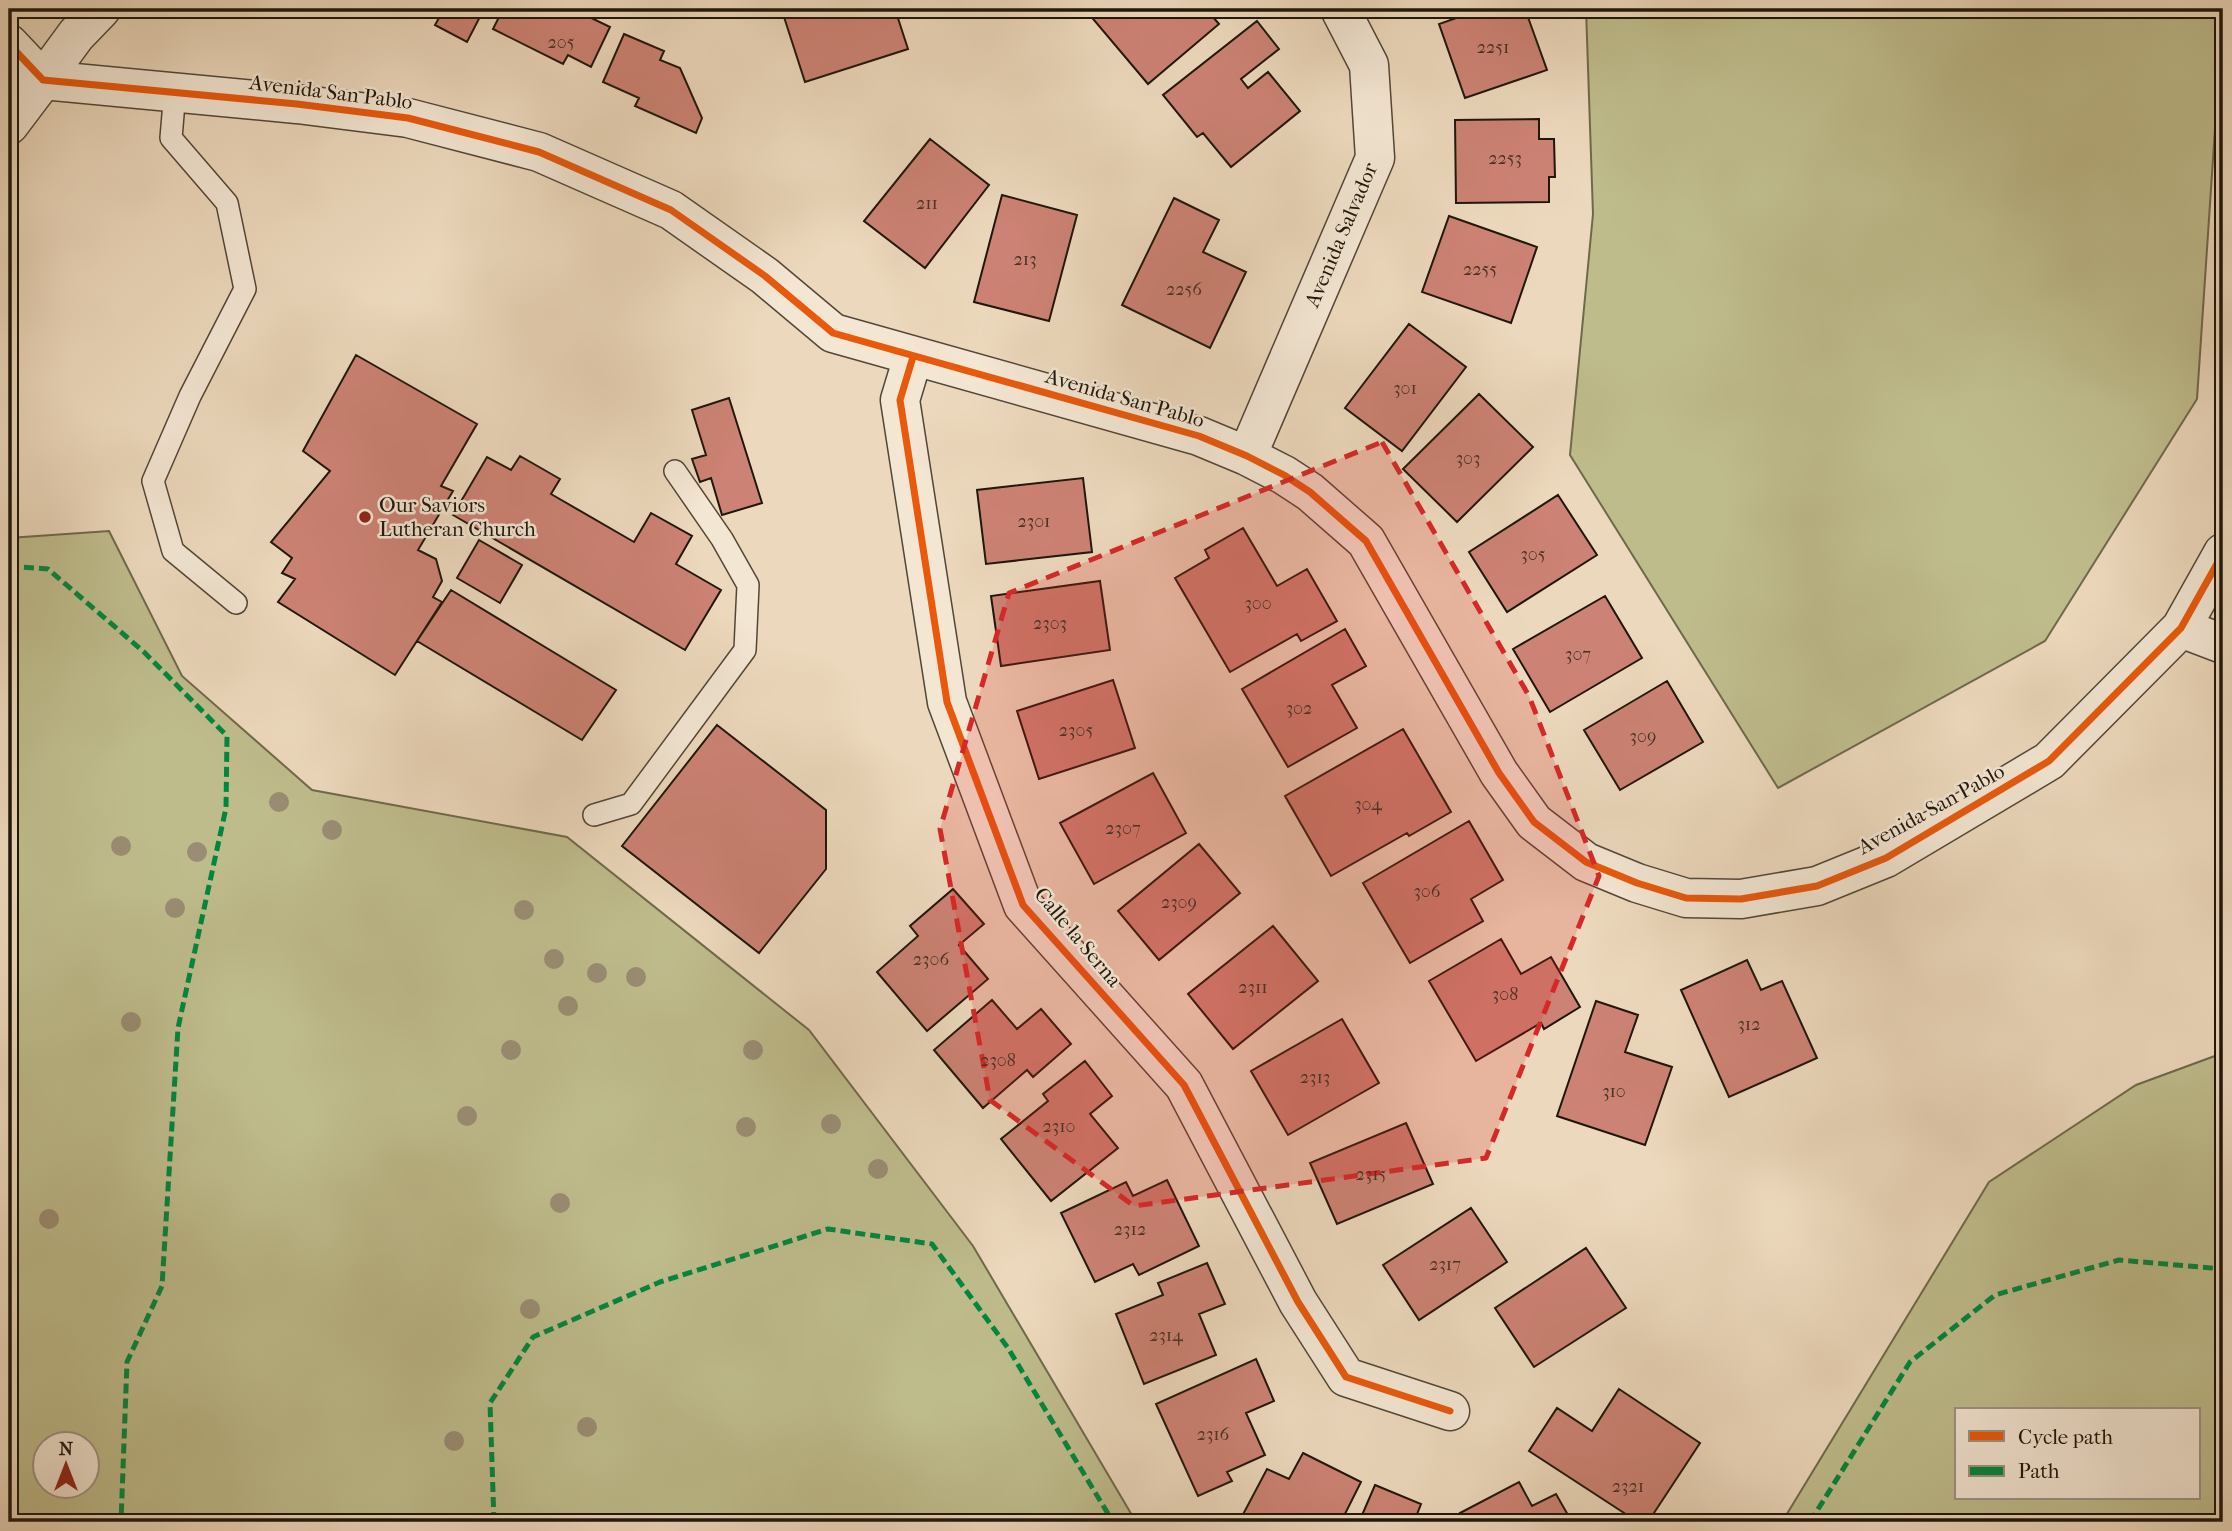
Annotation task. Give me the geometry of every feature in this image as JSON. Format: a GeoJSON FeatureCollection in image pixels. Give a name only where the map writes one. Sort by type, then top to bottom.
{"type":"FeatureCollection","features":[{"type":"Feature","properties":{"kind":"street"},"geometry":{"type":"LineString","coordinates":[[9,125],[76,35],[101,9]]}},
{"type":"Feature","properties":{"kind":"street","name":"Avenida Salvador"},"geometry":{"type":"LineString","coordinates":[[1247,456],[1375,158],[1369,65],[1340,9]]}},
{"type":"Feature","properties":{"kind":"street"},"geometry":{"type":"LineString","coordinates":[[9,44],[43,80]]}},
{"type":"Feature","properties":{"kind":"street","name":"Avenida San Pablo"},"geometry":{"type":"LineString","coordinates":[[43,80],[174,91],[408,118],[539,152],[671,210],[765,276],[834,333],[1199,436],[1247,456],[1310,492],[1366,541],[1499,772],[1534,822],[1586,862],[1637,883],[1686,898],[1741,898],[1816,886],[1886,858],[2049,761],[2181,628],[2223,553]]}},
{"type":"Feature","properties":{"kind":"street","name":"Calle la Serna"},"geometry":{"type":"LineString","coordinates":[[913,357],[900,400],[947,702],[1023,905],[1184,1084],[1298,1302],[1346,1377],[1450,1411]]}},
{"type":"Feature","properties":{"kind":"street"},"geometry":{"type":"LineString","coordinates":[[2181,628],[2223,643]]}},
{"type":"Feature","properties":{"kind":"lane"},"geometry":{"type":"LineString","coordinates":[[174,91],[171,138],[226,203],[245,289],[190,397],[153,481],[173,551],[236,603]]}},
{"type":"Feature","properties":{"kind":"lane"},"geometry":{"type":"LineString","coordinates":[[594,815],[631,804],[745,650],[748,585],[722,539],[675,471]]}},
{"type":"Feature","properties":{"kind":"highlighted area"},"geometry":{"type":"Polygon","coordinates":[[[1382,442],[1529,696],[1599,876],[1486,1158],[1134,1206],[990,1100],[940,829],[1009,593],[1382,442]]]}},
{"type":"Feature","properties":{"kind":"shaded area"},"geometry":{"type":"Polygon","coordinates":[[[1586,9],[2223,9],[2197,399],[2045,641],[1778,788],[1570,455],[1593,214],[1586,9]]]}},
{"type":"Feature","properties":{"kind":"shaded area"},"geometry":{"type":"Polygon","coordinates":[[[109,531],[182,676],[312,790],[567,837],[809,1030],[973,1246],[1136,1522],[9,1522],[9,538],[109,531]]]}},
{"type":"Feature","properties":{"kind":"shaded area"},"geometry":{"type":"Polygon","coordinates":[[[2223,1053],[2223,1522],[1782,1522],[1989,1182],[2136,1085],[2223,1053]]]}},
{"type":"Feature","properties":{"kind":"building"},"geometry":{"type":"Polygon","coordinates":[[[425,9],[484,9],[467,42],[435,25],[440,16],[425,9]]]}},
{"type":"Feature","properties":{"kind":"building"},"geometry":{"type":"Polygon","coordinates":[[[503,9],[573,9],[610,27],[591,67],[568,55],[563,64],[493,29],[503,9]]]}},
{"type":"Feature","properties":{"kind":"building"},"geometry":{"type":"Polygon","coordinates":[[[810,9],[895,9],[908,49],[805,82],[784,17],[810,9]]]}},
{"type":"Feature","properties":{"kind":"building"},"geometry":{"type":"Polygon","coordinates":[[[1093,9],[1206,9],[1219,24],[1148,84],[1088,13],[1093,9]]]}},
{"type":"Feature","properties":{"kind":"building"},"geometry":{"type":"Polygon","coordinates":[[[1482,9],[1525,9],[1547,70],[1465,98],[1439,24],[1482,9]]]}},
{"type":"Feature","properties":{"kind":"building"},"geometry":{"type":"Polygon","coordinates":[[[1257,21],[1279,49],[1241,79],[1248,88],[1268,72],[1300,111],[1231,167],[1203,133],[1197,137],[1163,95],[1257,21]]]}},
{"type":"Feature","properties":{"kind":"building"},"geometry":{"type":"Polygon","coordinates":[[[624,34],[664,51],[660,60],[680,68],[702,118],[696,133],[635,106],[639,98],[603,82],[624,34]]]}},
{"type":"Feature","properties":{"kind":"building"},"geometry":{"type":"Polygon","coordinates":[[[1539,119],[1539,139],[1554,139],[1555,177],[1549,177],[1549,202],[1456,203],[1455,120],[1539,119]]]}},
{"type":"Feature","properties":{"kind":"building"},"geometry":{"type":"Polygon","coordinates":[[[930,139],[989,185],[925,268],[864,221],[930,139]]]}},
{"type":"Feature","properties":{"kind":"building"},"geometry":{"type":"Polygon","coordinates":[[[1002,195],[1077,215],[1049,321],[974,302],[1002,195]]]}},
{"type":"Feature","properties":{"kind":"building"},"geometry":{"type":"Polygon","coordinates":[[[1174,198],[1219,220],[1203,252],[1246,272],[1210,348],[1122,305],[1174,198]]]}},
{"type":"Feature","properties":{"kind":"building"},"geometry":{"type":"Polygon","coordinates":[[[1449,216],[1537,247],[1511,323],[1422,292],[1449,216]]]}},
{"type":"Feature","properties":{"kind":"building"},"geometry":{"type":"Polygon","coordinates":[[[1409,324],[1466,367],[1402,451],[1345,408],[1409,324]]]}},
{"type":"Feature","properties":{"kind":"building","name":"Our Saviors Lutheran Church"},"geometry":{"type":"Polygon","coordinates":[[[356,355],[477,424],[441,486],[453,491],[418,550],[436,559],[442,581],[433,597],[442,602],[395,675],[278,602],[295,579],[282,573],[292,558],[271,542],[330,471],[303,451],[356,355]]]}},
{"type":"Feature","properties":{"kind":"building"},"geometry":{"type":"Polygon","coordinates":[[[1479,394],[1533,447],[1457,522],[1403,469],[1479,394]]]}},
{"type":"Feature","properties":{"kind":"building"},"geometry":{"type":"Polygon","coordinates":[[[729,398],[762,503],[722,515],[711,478],[700,482],[692,459],[706,455],[692,410],[729,398]]]}},
{"type":"Feature","properties":{"kind":"building"},"geometry":{"type":"Polygon","coordinates":[[[520,456],[560,479],[551,494],[634,542],[651,513],[692,536],[676,564],[721,590],[685,650],[453,515],[487,457],[511,470],[520,456]]]}},
{"type":"Feature","properties":{"kind":"building"},"geometry":{"type":"Polygon","coordinates":[[[1083,478],[1092,552],[986,564],[977,490],[1083,478]]]}},
{"type":"Feature","properties":{"kind":"building"},"geometry":{"type":"Polygon","coordinates":[[[1558,495],[1597,555],[1507,612],[1469,552],[1558,495]]]}},
{"type":"Feature","properties":{"kind":"building"},"geometry":{"type":"Polygon","coordinates":[[[1243,528],[1277,586],[1307,569],[1337,621],[1301,641],[1297,634],[1230,672],[1175,578],[1209,558],[1205,550],[1243,528]]]}},
{"type":"Feature","properties":{"kind":"building"},"geometry":{"type":"Polygon","coordinates":[[[479,540],[522,565],[500,603],[457,578],[479,540]]]}},
{"type":"Feature","properties":{"kind":"building"},"geometry":{"type":"Polygon","coordinates":[[[1100,581],[1110,650],[1001,666],[991,596],[1100,581]]]}},
{"type":"Feature","properties":{"kind":"building"},"geometry":{"type":"Polygon","coordinates":[[[451,590],[616,690],[582,740],[417,641],[451,590]]]}},
{"type":"Feature","properties":{"kind":"building"},"geometry":{"type":"Polygon","coordinates":[[[1605,596],[1642,658],[1550,712],[1513,649],[1605,596]]]}},
{"type":"Feature","properties":{"kind":"building"},"geometry":{"type":"Polygon","coordinates":[[[1345,629],[1366,666],[1332,685],[1357,728],[1288,767],[1242,689],[1345,629]]]}},
{"type":"Feature","properties":{"kind":"building"},"geometry":{"type":"Polygon","coordinates":[[[1113,680],[1135,748],[1039,779],[1017,711],[1113,680]]]}},
{"type":"Feature","properties":{"kind":"building"},"geometry":{"type":"Polygon","coordinates":[[[1667,681],[1703,742],[1620,790],[1584,730],[1667,681]]]}},
{"type":"Feature","properties":{"kind":"building"},"geometry":{"type":"Polygon","coordinates":[[[717,725],[826,810],[826,869],[759,953],[622,846],[717,725]]]}},
{"type":"Feature","properties":{"kind":"building"},"geometry":{"type":"Polygon","coordinates":[[[1403,729],[1451,812],[1409,836],[1407,833],[1331,876],[1285,796],[1403,729]]]}},
{"type":"Feature","properties":{"kind":"building"},"geometry":{"type":"Polygon","coordinates":[[[1153,773],[1186,833],[1094,884],[1060,823],[1153,773]]]}},
{"type":"Feature","properties":{"kind":"building"},"geometry":{"type":"Polygon","coordinates":[[[1469,821],[1503,880],[1471,899],[1483,921],[1410,963],[1363,883],[1469,821]]]}},
{"type":"Feature","properties":{"kind":"building"},"geometry":{"type":"Polygon","coordinates":[[[1199,844],[1240,893],[1159,960],[1118,911],[1199,844]]]}},
{"type":"Feature","properties":{"kind":"building"},"geometry":{"type":"Polygon","coordinates":[[[953,889],[984,924],[959,945],[988,979],[927,1031],[877,972],[918,936],[910,926],[953,889]]]}},
{"type":"Feature","properties":{"kind":"building"},"geometry":{"type":"Polygon","coordinates":[[[1273,926],[1318,981],[1233,1049],[1188,994],[1273,926]]]}},
{"type":"Feature","properties":{"kind":"building"},"geometry":{"type":"Polygon","coordinates":[[[1501,939],[1521,974],[1551,957],[1580,1007],[1544,1029],[1541,1023],[1476,1061],[1429,981],[1501,939]]]}},
{"type":"Feature","properties":{"kind":"building"},"geometry":{"type":"Polygon","coordinates":[[[1747,960],[1761,990],[1782,981],[1817,1058],[1729,1097],[1681,990],[1747,960]]]}},
{"type":"Feature","properties":{"kind":"building"},"geometry":{"type":"Polygon","coordinates":[[[992,1000],[1017,1029],[1041,1009],[1071,1044],[1033,1077],[1027,1070],[983,1108],[934,1050],[992,1000]]]}},
{"type":"Feature","properties":{"kind":"building"},"geometry":{"type":"Polygon","coordinates":[[[1596,1001],[1638,1015],[1625,1052],[1672,1067],[1645,1145],[1557,1116],[1596,1001]]]}},
{"type":"Feature","properties":{"kind":"building"},"geometry":{"type":"Polygon","coordinates":[[[1342,1019],[1379,1083],[1288,1135],[1251,1071],[1342,1019]]]}},
{"type":"Feature","properties":{"kind":"building"},"geometry":{"type":"Polygon","coordinates":[[[1085,1061],[1112,1096],[1090,1114],[1118,1148],[1051,1201],[1001,1139],[1048,1101],[1043,1094],[1085,1061]]]}},
{"type":"Feature","properties":{"kind":"building"},"geometry":{"type":"Polygon","coordinates":[[[1406,1123],[1433,1184],[1337,1224],[1310,1163],[1406,1123]]]}},
{"type":"Feature","properties":{"kind":"building"},"geometry":{"type":"Polygon","coordinates":[[[1167,1180],[1199,1246],[1139,1275],[1133,1264],[1095,1282],[1061,1213],[1126,1182],[1133,1196],[1167,1180]]]}},
{"type":"Feature","properties":{"kind":"building"},"geometry":{"type":"Polygon","coordinates":[[[1471,1208],[1507,1262],[1419,1320],[1383,1265],[1471,1208]]]}},
{"type":"Feature","properties":{"kind":"building"},"geometry":{"type":"Polygon","coordinates":[[[1586,1248],[1626,1308],[1534,1367],[1495,1308],[1586,1248]]]}},
{"type":"Feature","properties":{"kind":"building"},"geometry":{"type":"Polygon","coordinates":[[[1207,1263],[1225,1304],[1199,1314],[1216,1355],[1144,1384],[1116,1314],[1163,1295],[1158,1283],[1207,1263]]]}},
{"type":"Feature","properties":{"kind":"building"},"geometry":{"type":"Polygon","coordinates":[[[1256,1359],[1274,1401],[1246,1413],[1265,1455],[1227,1472],[1232,1481],[1198,1496],[1156,1404],[1256,1359]]]}},
{"type":"Feature","properties":{"kind":"building"},"geometry":{"type":"Polygon","coordinates":[[[1619,1389],[1700,1443],[1648,1522],[1638,1522],[1529,1451],[1557,1408],[1592,1431],[1619,1389]]]}},
{"type":"Feature","properties":{"kind":"building"},"geometry":{"type":"Polygon","coordinates":[[[1303,1453],[1361,1482],[1341,1522],[1331,1517],[1328,1522],[1239,1522],[1267,1469],[1289,1479],[1303,1453]]]}},
{"type":"Feature","properties":{"kind":"building"},"geometry":{"type":"Polygon","coordinates":[[[1519,1482],[1532,1506],[1556,1494],[1572,1522],[1465,1522],[1460,1513],[1519,1482]]]}},
{"type":"Feature","properties":{"kind":"building"},"geometry":{"type":"Polygon","coordinates":[[[1375,1485],[1421,1504],[1414,1522],[1359,1522],[1375,1485]]]}},
{"type":"Feature","properties":{"kind":"marked path"},"geometry":{"type":"LineString","coordinates":[[9,566],[48,569],[144,652],[227,736],[226,808],[178,1028],[162,1286],[127,1362],[121,1522]]}},
{"type":"Feature","properties":{"kind":"marked path"},"geometry":{"type":"LineString","coordinates":[[494,1522],[490,1403],[533,1337],[660,1282],[828,1229],[932,1244],[1008,1348],[1113,1522]]}},
{"type":"Feature","properties":{"kind":"marked path"},"geometry":{"type":"LineString","coordinates":[[1810,1522],[1910,1362],[1995,1295],[2119,1260],[2223,1269]]}},
{"type":"Feature","properties":{"kind":"cycle path"},"geometry":{"type":"LineString","coordinates":[[9,44],[43,80],[297,104],[408,118],[539,152],[671,210],[765,276],[833,333],[1199,436],[1247,456],[1310,492],[1366,541],[1499,773],[1534,822],[1586,862],[1637,883],[1686,898],[1741,899],[1817,886],[1886,858],[2049,761],[2181,628],[2223,553]]}},
{"type":"Feature","properties":{"kind":"cycle path"},"geometry":{"type":"LineString","coordinates":[[913,357],[900,400],[947,702],[1023,905],[1184,1085],[1298,1302],[1346,1377],[1450,1411]]}},
{"type":"Feature","properties":{"kind":"place","name":"Our Saviors Lutheran Church"},"geometry":{"type":"Point","coordinates":[365,517]}}]}
